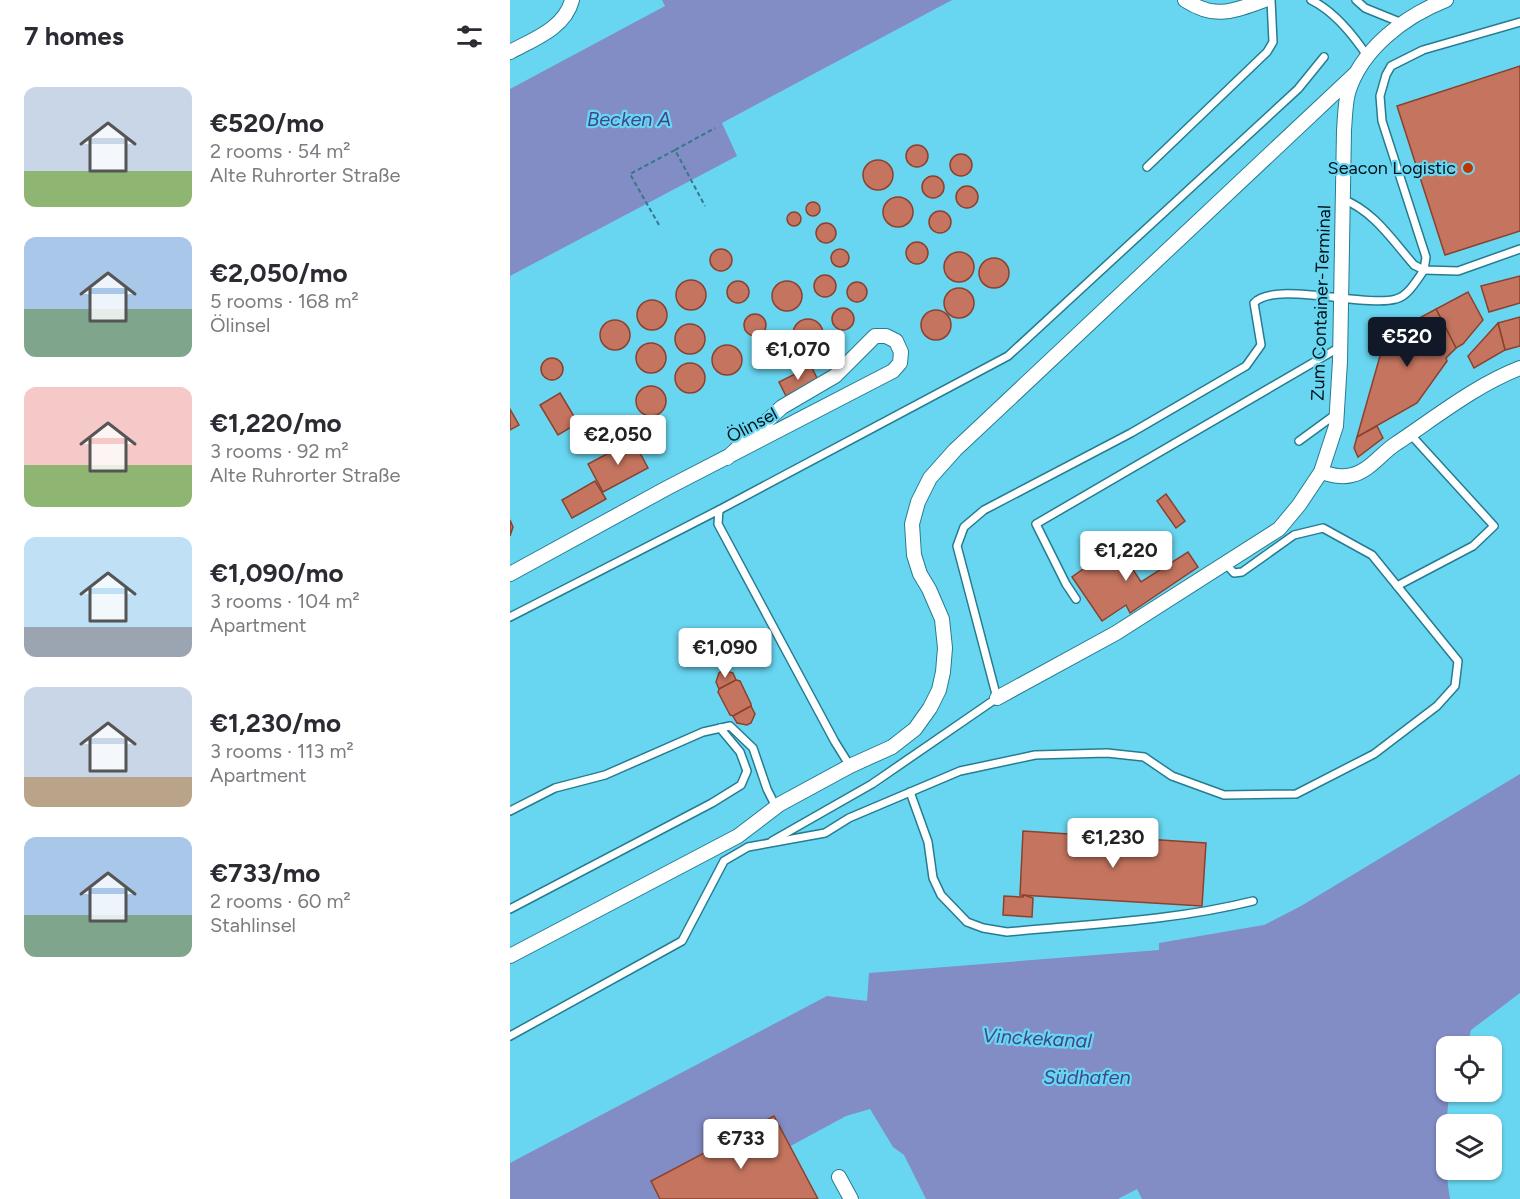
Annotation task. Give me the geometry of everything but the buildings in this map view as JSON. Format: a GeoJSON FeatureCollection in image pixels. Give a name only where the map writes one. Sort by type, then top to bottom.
{"type":"FeatureCollection","features":[{"type":"Feature","properties":{"kind":"street"},"geometry":{"type":"LineString","coordinates":[[510,52],[549,30],[569,12],[572,0]]}},
{"type":"Feature","properties":{"kind":"street"},"geometry":{"type":"LineString","coordinates":[[1185,0],[1197,8],[1218,13],[1232,12],[1265,0]]}},
{"type":"Feature","properties":{"kind":"street","name":"Zum Container-Terminal"},"geometry":{"type":"LineString","coordinates":[[997,698],[1116,633],[1279,529],[1299,505],[1321,472],[1332,442],[1336,414],[1340,347],[1345,112],[1348,94],[1356,73],[1381,39],[1429,6],[1446,0]]}},
{"type":"Feature","properties":{"kind":"street"},"geometry":{"type":"LineString","coordinates":[[510,956],[738,836],[776,807],[850,765],[892,747],[905,738],[927,713],[935,700],[942,680],[945,648],[942,619],[917,565],[912,534],[914,514],[930,478],[955,450],[1356,73]]}},
{"type":"Feature","properties":{"kind":"street","name":"Ölinsel"},"geometry":{"type":"LineString","coordinates":[[510,574],[667,488],[727,458],[893,371],[900,363],[901,352],[896,341],[886,336],[875,336],[834,376],[782,407],[727,458]]}},
{"type":"Feature","properties":{"kind":"street"},"geometry":{"type":"LineString","coordinates":[[1321,472],[1339,477],[1354,475],[1367,468],[1396,443],[1473,392],[1520,368]]}},
{"type":"Feature","properties":{"kind":"street"},"geometry":{"type":"LineString","coordinates":[[839,1177],[851,1199]]}},
{"type":"Feature","properties":{"kind":"lane"},"geometry":{"type":"LineString","coordinates":[[1147,167],[1267,52],[1273,42],[1271,0]]}},
{"type":"Feature","properties":{"kind":"lane"},"geometry":{"type":"LineString","coordinates":[[1311,0],[1331,15],[1357,41],[1368,58]]}},
{"type":"Feature","properties":{"kind":"lane"},"geometry":{"type":"LineString","coordinates":[[1356,0],[1365,8],[1402,23]]}},
{"type":"Feature","properties":{"kind":"lane"},"geometry":{"type":"LineString","coordinates":[[766,844],[872,783],[997,698],[957,546],[964,527],[984,510],[1131,433],[1246,366],[1261,345],[1254,303],[1258,299],[1275,294],[1367,300],[1396,299],[1416,282],[1424,270],[1426,257],[1382,121],[1380,96],[1386,75],[1391,66],[1423,50],[1520,22]]}},
{"type":"Feature","properties":{"kind":"lane"},"geometry":{"type":"LineString","coordinates":[[510,617],[719,510],[1008,356],[1298,88],[1324,57]]}},
{"type":"Feature","properties":{"kind":"lane"},"geometry":{"type":"LineString","coordinates":[[1342,199],[1355,203],[1368,213],[1414,265],[1424,270],[1458,271],[1520,249]]}},
{"type":"Feature","properties":{"kind":"lane"},"geometry":{"type":"LineString","coordinates":[[1076,599],[1036,524],[1340,347]]}},
{"type":"Feature","properties":{"kind":"lane"},"geometry":{"type":"LineString","coordinates":[[1299,441],[1336,414]]}},
{"type":"Feature","properties":{"kind":"lane"},"geometry":{"type":"LineString","coordinates":[[1397,586],[1473,546],[1494,526],[1411,435]]}},
{"type":"Feature","properties":{"kind":"lane"},"geometry":{"type":"LineString","coordinates":[[719,510],[718,524],[835,742],[850,765]]}},
{"type":"Feature","properties":{"kind":"lane"},"geometry":{"type":"LineString","coordinates":[[510,1036],[682,941],[724,861],[748,847],[825,833],[849,818],[960,771],[1035,755],[1107,753],[1144,757],[1172,776],[1224,795],[1296,794],[1374,754],[1437,706],[1455,686],[1458,661],[1372,555],[1323,528],[1294,534],[1242,572],[1233,573],[1225,563]]}},
{"type":"Feature","properties":{"kind":"lane"},"geometry":{"type":"LineString","coordinates":[[510,811],[555,788],[605,775],[703,732],[730,726],[753,748],[767,789],[776,807]]}},
{"type":"Feature","properties":{"kind":"lane"},"geometry":{"type":"LineString","coordinates":[[510,909],[712,803],[741,785],[747,771],[740,752],[720,728]]}},
{"type":"Feature","properties":{"kind":"lane"},"geometry":{"type":"LineString","coordinates":[[910,792],[928,842],[933,878],[941,895],[967,922],[982,928],[1007,932],[1173,916],[1253,901]]}},
{"type":"Feature","properties":{"kind":"path"},"geometry":{"type":"LineString","coordinates":[[659,225],[630,174],[715,128]]}},
{"type":"Feature","properties":{"kind":"path"},"geometry":{"type":"LineString","coordinates":[[675,150],[705,206]]}},
{"type":"Feature","properties":{"kind":"water","name":"Becken A"},"geometry":{"type":"Polygon","coordinates":[[[662,0],[952,0],[722,123],[737,156],[510,276],[510,89],[665,6],[662,0]]]}},
{"type":"Feature","properties":{"kind":"water","name":"Südhafen"},"geometry":{"type":"Polygon","coordinates":[[[1520,774],[1520,993],[1471,1030],[1470,1036],[1436,1036],[1436,1102],[1449,1102],[1448,1114],[1436,1114],[1436,1180],[1448,1180],[1450,1199],[1142,1199],[1137,1189],[1118,1199],[926,1199],[904,1155],[893,1147],[870,1109],[846,1116],[693,1199],[510,1199],[510,1163],[827,996],[867,1001],[869,973],[1159,950],[1159,943],[1264,925],[1301,906],[1520,774]]]}},
{"type":"Feature","properties":{"kind":"place","name":"Seacon Logistic"},"geometry":{"type":"Point","coordinates":[1468,168]}},
{"type":"Feature","properties":{"kind":"water label","name":"Vinckekanal"},"geometry":{"type":"Point","coordinates":[1037,1038]}}]}
